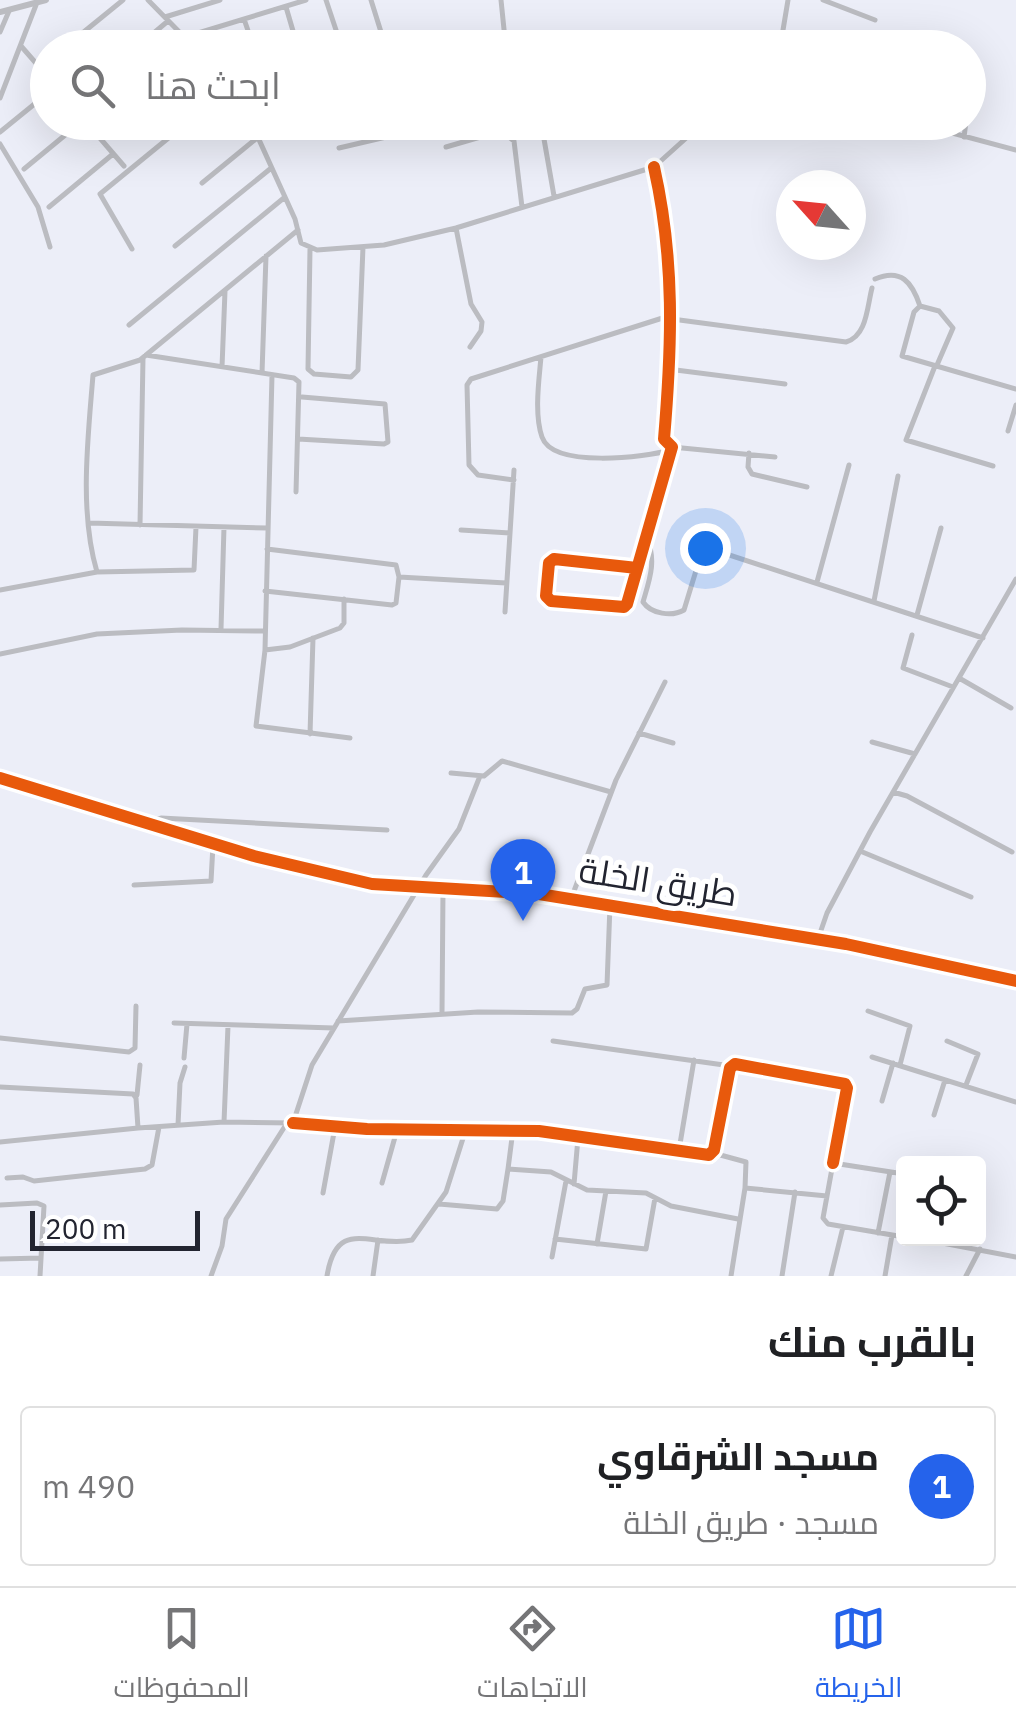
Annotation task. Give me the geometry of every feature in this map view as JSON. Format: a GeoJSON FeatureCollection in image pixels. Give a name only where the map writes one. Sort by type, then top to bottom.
{"type":"FeatureCollection","features":[{"type":"Feature","properties":{"kind":"street"},"geometry":{"type":"LineString","coordinates":[[0,32],[4,11],[46,0]]}},
{"type":"Feature","properties":{"kind":"street"},"geometry":{"type":"LineString","coordinates":[[86,30],[123,0]]}},
{"type":"Feature","properties":{"kind":"street"},"geometry":{"type":"LineString","coordinates":[[148,0],[178,30]]}},
{"type":"Feature","properties":{"kind":"street"},"geometry":{"type":"LineString","coordinates":[[155,30],[167,19],[220,0]]}},
{"type":"Feature","properties":{"kind":"street"},"geometry":{"type":"LineString","coordinates":[[209,30],[306,0]]}},
{"type":"Feature","properties":{"kind":"street"},"geometry":{"type":"LineString","coordinates":[[326,0],[336,30]]}},
{"type":"Feature","properties":{"kind":"street"},"geometry":{"type":"LineString","coordinates":[[371,0],[380,30]]}},
{"type":"Feature","properties":{"kind":"street"},"geometry":{"type":"LineString","coordinates":[[500,0],[502,30]]}},
{"type":"Feature","properties":{"kind":"street"},"geometry":{"type":"LineString","coordinates":[[783,30],[788,0]]}},
{"type":"Feature","properties":{"kind":"street"},"geometry":{"type":"LineString","coordinates":[[824,0],[876,20]]}},
{"type":"Feature","properties":{"kind":"street"},"geometry":{"type":"LineString","coordinates":[[0,97],[36,5]]}},
{"type":"Feature","properties":{"kind":"street"},"geometry":{"type":"LineString","coordinates":[[286,7],[293,30]]}},
{"type":"Feature","properties":{"kind":"street"},"geometry":{"type":"LineString","coordinates":[[244,20],[248,30]]}},
{"type":"Feature","properties":{"kind":"street"},"geometry":{"type":"LineString","coordinates":[[20,46],[30,58]]}},
{"type":"Feature","properties":{"kind":"street"},"geometry":{"type":"LineString","coordinates":[[0,132],[30,108]]}},
{"type":"Feature","properties":{"kind":"street"},"geometry":{"type":"LineString","coordinates":[[24,169],[61,140]]}},
{"type":"Feature","properties":{"kind":"street"},"geometry":{"type":"LineString","coordinates":[[100,140],[124,166]]}},
{"type":"Feature","properties":{"kind":"street"},"geometry":{"type":"LineString","coordinates":[[132,249],[100,194],[166,140]]}},
{"type":"Feature","properties":{"kind":"street"},"geometry":{"type":"LineString","coordinates":[[202,183],[256,140]]}},
{"type":"Feature","properties":{"kind":"street"},"geometry":{"type":"LineString","coordinates":[[259,140],[301,243],[310,249],[408,241],[456,228],[654,167],[684,140]]}},
{"type":"Feature","properties":{"kind":"street"},"geometry":{"type":"LineString","coordinates":[[340,148],[376,140]]}},
{"type":"Feature","properties":{"kind":"street"},"geometry":{"type":"LineString","coordinates":[[446,147],[470,140]]}},
{"type":"Feature","properties":{"kind":"street"},"geometry":{"type":"LineString","coordinates":[[513,140],[522,207]]}},
{"type":"Feature","properties":{"kind":"street"},"geometry":{"type":"LineString","coordinates":[[544,140],[554,196]]}},
{"type":"Feature","properties":{"kind":"street"},"geometry":{"type":"LineString","coordinates":[[976,140],[1016,150]]}},
{"type":"Feature","properties":{"kind":"street"},"geometry":{"type":"LineString","coordinates":[[0,144],[38,207],[50,246]]}},
{"type":"Feature","properties":{"kind":"street"},"geometry":{"type":"LineString","coordinates":[[48,207],[113,154]]}},
{"type":"Feature","properties":{"kind":"street"},"geometry":{"type":"LineString","coordinates":[[654,167],[668,242],[672,317],[664,439],[671,448]]}},
{"type":"Feature","properties":{"kind":"street"},"geometry":{"type":"LineString","coordinates":[[175,246],[271,168]]}},
{"type":"Feature","properties":{"kind":"street"},"geometry":{"type":"LineString","coordinates":[[130,325],[285,197]]}},
{"type":"Feature","properties":{"kind":"street"},"geometry":{"type":"LineString","coordinates":[[456,228],[471,304],[482,322],[481,331],[470,346]]}},
{"type":"Feature","properties":{"kind":"street"},"geometry":{"type":"LineString","coordinates":[[97,572],[89,523],[93,375],[128,366],[145,356],[298,230]]}},
{"type":"Feature","properties":{"kind":"street"},"geometry":{"type":"LineString","coordinates":[[310,249],[308,370],[314,374],[351,376],[358,370],[363,246]]}},
{"type":"Feature","properties":{"kind":"street"},"geometry":{"type":"LineString","coordinates":[[262,374],[266,256]]}},
{"type":"Feature","properties":{"kind":"street"},"geometry":{"type":"LineString","coordinates":[[875,279],[890,274],[903,277],[912,285],[920,306]]}},
{"type":"Feature","properties":{"kind":"street"},"geometry":{"type":"LineString","coordinates":[[514,480],[478,476],[471,471],[467,384],[477,375],[672,317],[851,341],[861,332],[872,288]]}},
{"type":"Feature","properties":{"kind":"street"},"geometry":{"type":"LineString","coordinates":[[222,367],[225,291]]}},
{"type":"Feature","properties":{"kind":"street"},"geometry":{"type":"LineString","coordinates":[[920,306],[914,312],[900,354],[1016,389]]}},
{"type":"Feature","properties":{"kind":"street"},"geometry":{"type":"LineString","coordinates":[[920,306],[939,311],[954,328],[906,440],[993,466]]}},
{"type":"Feature","properties":{"kind":"street"},"geometry":{"type":"LineString","coordinates":[[145,356],[297,380],[300,396],[296,492]]}},
{"type":"Feature","properties":{"kind":"street"},"geometry":{"type":"LineString","coordinates":[[140,525],[145,356]]}},
{"type":"Feature","properties":{"kind":"street"},"geometry":{"type":"LineString","coordinates":[[542,356],[542,436],[548,446],[564,454],[642,456],[671,448],[775,457]]}},
{"type":"Feature","properties":{"kind":"street"},"geometry":{"type":"LineString","coordinates":[[668,369],[785,384]]}},
{"type":"Feature","properties":{"kind":"street"},"geometry":{"type":"LineString","coordinates":[[272,375],[266,650],[256,726],[350,738]]}},
{"type":"Feature","properties":{"kind":"street"},"geometry":{"type":"LineString","coordinates":[[298,440],[384,444],[388,439],[384,404],[300,396]]}},
{"type":"Feature","properties":{"kind":"street"},"geometry":{"type":"LineString","coordinates":[[1008,431],[1016,405]]}},
{"type":"Feature","properties":{"kind":"street"},"geometry":{"type":"LineString","coordinates":[[637,568],[554,558],[546,596],[551,601],[624,607],[637,568],[671,448]]}},
{"type":"Feature","properties":{"kind":"street"},"geometry":{"type":"LineString","coordinates":[[749,454],[748,470],[752,474],[808,487]]}},
{"type":"Feature","properties":{"kind":"street"},"geometry":{"type":"LineString","coordinates":[[816,582],[849,465]]}},
{"type":"Feature","properties":{"kind":"street"},"geometry":{"type":"LineString","coordinates":[[505,612],[514,470]]}},
{"type":"Feature","properties":{"kind":"street"},"geometry":{"type":"LineString","coordinates":[[874,601],[898,476]]}},
{"type":"Feature","properties":{"kind":"street"},"geometry":{"type":"LineString","coordinates":[[89,523],[268,528]]}},
{"type":"Feature","properties":{"kind":"street"},"geometry":{"type":"LineString","coordinates":[[0,590],[97,572],[194,570],[196,527]]}},
{"type":"Feature","properties":{"kind":"street"},"geometry":{"type":"LineString","coordinates":[[220,630],[224,527]]}},
{"type":"Feature","properties":{"kind":"street"},"geometry":{"type":"LineString","coordinates":[[917,615],[941,528]]}},
{"type":"Feature","properties":{"kind":"street"},"geometry":{"type":"LineString","coordinates":[[460,530],[510,533]]}},
{"type":"Feature","properties":{"kind":"street"},"geometry":{"type":"LineString","coordinates":[[646,536],[652,564],[643,602],[646,608],[658,612],[684,610],[706,548],[983,638]]}},
{"type":"Feature","properties":{"kind":"street"},"geometry":{"type":"LineString","coordinates":[[265,591],[394,604],[399,597],[395,564],[267,549]]}},
{"type":"Feature","properties":{"kind":"street"},"geometry":{"type":"LineString","coordinates":[[399,577],[506,583]]}},
{"type":"Feature","properties":{"kind":"street"},"geometry":{"type":"LineString","coordinates":[[818,939],[827,913],[892,792],[1016,580]]}},
{"type":"Feature","properties":{"kind":"street"},"geometry":{"type":"LineString","coordinates":[[266,650],[340,628],[344,599]]}},
{"type":"Feature","properties":{"kind":"street"},"geometry":{"type":"LineString","coordinates":[[0,654],[97,634],[264,631]]}},
{"type":"Feature","properties":{"kind":"street"},"geometry":{"type":"LineString","coordinates":[[912,635],[903,668],[953,687]]}},
{"type":"Feature","properties":{"kind":"street"},"geometry":{"type":"LineString","coordinates":[[310,734],[313,638]]}},
{"type":"Feature","properties":{"kind":"street"},"geometry":{"type":"LineString","coordinates":[[959,678],[1011,708]]}},
{"type":"Feature","properties":{"kind":"street"},"geometry":{"type":"LineString","coordinates":[[571,899],[611,792],[665,682]]}},
{"type":"Feature","properties":{"kind":"street"},"geometry":{"type":"LineString","coordinates":[[639,733],[674,743]]}},
{"type":"Feature","properties":{"kind":"street"},"geometry":{"type":"LineString","coordinates":[[872,742],[915,754]]}},
{"type":"Feature","properties":{"kind":"street"},"geometry":{"type":"LineString","coordinates":[[211,1276],[222,1246],[226,1219],[290,1123],[306,1076],[418,888],[459,829],[480,776],[502,761],[611,792]]}},
{"type":"Feature","properties":{"kind":"street"},"geometry":{"type":"LineString","coordinates":[[451,773],[480,776]]}},
{"type":"Feature","properties":{"kind":"street","name":"طريق الخلة"},"geometry":{"type":"LineString","coordinates":[[0,778],[143,824],[322,873],[418,888],[507,890],[571,899],[818,939],[1016,981]]}},
{"type":"Feature","properties":{"kind":"street"},"geometry":{"type":"LineString","coordinates":[[892,792],[907,796],[1012,852]]}},
{"type":"Feature","properties":{"kind":"street"},"geometry":{"type":"LineString","coordinates":[[143,824],[162,818],[387,830]]}},
{"type":"Feature","properties":{"kind":"street"},"geometry":{"type":"LineString","coordinates":[[134,884],[212,881],[214,844]]}},
{"type":"Feature","properties":{"kind":"street"},"geometry":{"type":"LineString","coordinates":[[860,851],[971,897]]}},
{"type":"Feature","properties":{"kind":"street"},"geometry":{"type":"LineString","coordinates":[[442,890],[442,1013]]}},
{"type":"Feature","properties":{"kind":"street"},"geometry":{"type":"LineString","coordinates":[[338,1021],[442,1013],[574,1012],[584,989],[606,985],[610,906]]}},
{"type":"Feature","properties":{"kind":"street"},"geometry":{"type":"LineString","coordinates":[[0,1038],[129,1052],[134,1048],[136,1006]]}},
{"type":"Feature","properties":{"kind":"street"},"geometry":{"type":"LineString","coordinates":[[868,1011],[910,1026],[882,1100]]}},
{"type":"Feature","properties":{"kind":"street"},"geometry":{"type":"LineString","coordinates":[[174,1024],[334,1028]]}},
{"type":"Feature","properties":{"kind":"street"},"geometry":{"type":"LineString","coordinates":[[184,1058],[187,1024]]}},
{"type":"Feature","properties":{"kind":"street"},"geometry":{"type":"LineString","coordinates":[[224,1122],[228,1026]]}},
{"type":"Feature","properties":{"kind":"street"},"geometry":{"type":"LineString","coordinates":[[553,1041],[847,1086],[823,1220],[896,1236]]}},
{"type":"Feature","properties":{"kind":"street"},"geometry":{"type":"LineString","coordinates":[[947,1041],[978,1054],[966,1085]]}},
{"type":"Feature","properties":{"kind":"street"},"geometry":{"type":"LineString","coordinates":[[872,1057],[1016,1102]]}},
{"type":"Feature","properties":{"kind":"street"},"geometry":{"type":"LineString","coordinates":[[679,1150],[694,1060]]}},
{"type":"Feature","properties":{"kind":"street"},"geometry":{"type":"LineString","coordinates":[[138,1128],[140,1065]]}},
{"type":"Feature","properties":{"kind":"street"},"geometry":{"type":"LineString","coordinates":[[178,1126],[180,1083],[186,1066]]}},
{"type":"Feature","properties":{"kind":"street"},"geometry":{"type":"LineString","coordinates":[[712,1154],[731,1066]]}},
{"type":"Feature","properties":{"kind":"street"},"geometry":{"type":"LineString","coordinates":[[934,1115],[945,1080]]}},
{"type":"Feature","properties":{"kind":"street"},"geometry":{"type":"LineString","coordinates":[[0,1087],[133,1094],[136,1098]]}},
{"type":"Feature","properties":{"kind":"street"},"geometry":{"type":"LineString","coordinates":[[0,1142],[224,1122],[290,1123],[397,1130],[513,1130],[712,1154],[746,1162],[746,1188],[731,1276]]}},
{"type":"Feature","properties":{"kind":"street"},"geometry":{"type":"LineString","coordinates":[[322,1193],[335,1126]]}},
{"type":"Feature","properties":{"kind":"street"},"geometry":{"type":"LineString","coordinates":[[6,1178],[22,1176],[34,1181],[145,1169],[152,1164],[158,1127]]}},
{"type":"Feature","properties":{"kind":"street"},"geometry":{"type":"LineString","coordinates":[[382,1183],[397,1130]]}},
{"type":"Feature","properties":{"kind":"street"},"geometry":{"type":"LineString","coordinates":[[439,1204],[497,1209],[503,1201],[513,1130]]}},
{"type":"Feature","properties":{"kind":"street"},"geometry":{"type":"LineString","coordinates":[[327,1276],[331,1255],[340,1244],[359,1238],[408,1242],[439,1204],[466,1132]]}},
{"type":"Feature","properties":{"kind":"street"},"geometry":{"type":"LineString","coordinates":[[574,1184],[578,1138]]}},
{"type":"Feature","properties":{"kind":"street"},"geometry":{"type":"LineString","coordinates":[[833,1163],[896,1172]]}},
{"type":"Feature","properties":{"kind":"street"},"geometry":{"type":"LineString","coordinates":[[508,1169],[552,1172],[574,1184],[638,1192],[671,1206],[738,1219]]}},
{"type":"Feature","properties":{"kind":"street"},"geometry":{"type":"LineString","coordinates":[[878,1233],[890,1171]]}},
{"type":"Feature","properties":{"kind":"street"},"geometry":{"type":"LineString","coordinates":[[552,1257],[566,1179]]}},
{"type":"Feature","properties":{"kind":"street"},"geometry":{"type":"LineString","coordinates":[[746,1188],[827,1196]]}},
{"type":"Feature","properties":{"kind":"street"},"geometry":{"type":"LineString","coordinates":[[597,1244],[606,1191]]}},
{"type":"Feature","properties":{"kind":"street"},"geometry":{"type":"LineString","coordinates":[[782,1276],[794,1192]]}},
{"type":"Feature","properties":{"kind":"street"},"geometry":{"type":"LineString","coordinates":[[555,1240],[646,1249],[655,1198]]}},
{"type":"Feature","properties":{"kind":"street"},"geometry":{"type":"LineString","coordinates":[[0,1206],[42,1203],[40,1276]]}},
{"type":"Feature","properties":{"kind":"street"},"geometry":{"type":"LineString","coordinates":[[830,1276],[843,1227]]}},
{"type":"Feature","properties":{"kind":"street"},"geometry":{"type":"LineString","coordinates":[[885,1276],[892,1235]]}},
{"type":"Feature","properties":{"kind":"street"},"geometry":{"type":"LineString","coordinates":[[373,1276],[378,1240]]}},
{"type":"Feature","properties":{"kind":"street"},"geometry":{"type":"LineString","coordinates":[[964,1246],[1016,1256]]}},
{"type":"Feature","properties":{"kind":"street"},"geometry":{"type":"LineString","coordinates":[[966,1276],[980,1249]]}},
{"type":"Feature","properties":{"kind":"street"},"geometry":{"type":"LineString","coordinates":[[0,1258],[41,1258]]}},
{"type":"Feature","properties":{"kind":"cycle path"},"geometry":{"type":"LineString","coordinates":[[637,568],[554,559],[549,563],[546,596],[551,601],[624,607],[627,604],[672,447],[664,439],[669,269],[654,167]]}},
{"type":"Feature","properties":{"kind":"cycle path"},"geometry":{"type":"LineString","coordinates":[[0,778],[254,856],[372,884],[539,894],[846,944],[1016,981]]}},
{"type":"Feature","properties":{"kind":"cycle path"},"geometry":{"type":"LineString","coordinates":[[293,1123],[367,1129],[539,1131],[709,1155],[714,1150],[730,1068],[735,1064],[845,1084],[833,1163]]}},
{"type":"Feature","properties":{"kind":"place","name":"مسجد الشرقاوي"},"geometry":{"type":"Point","coordinates":[523,921]}}]}
